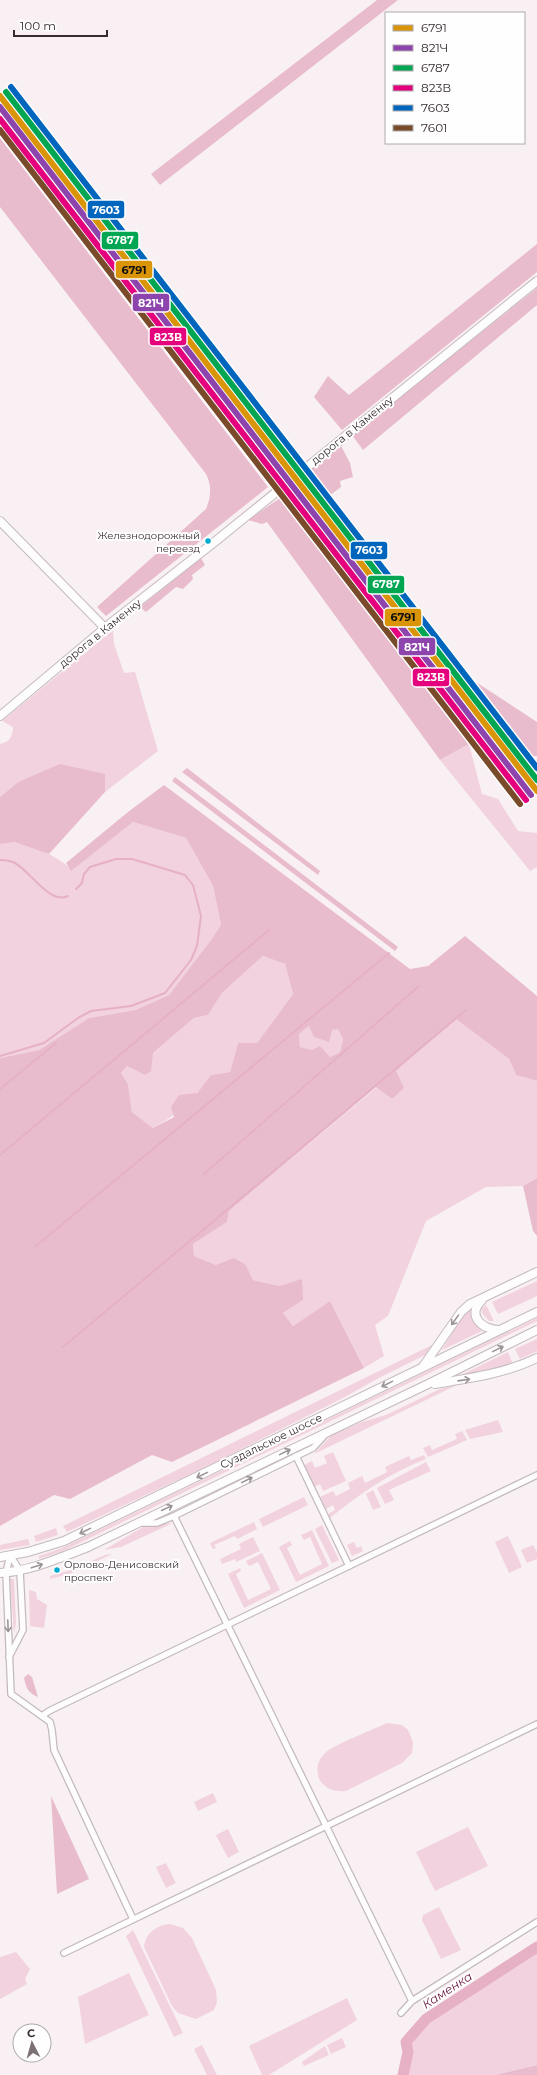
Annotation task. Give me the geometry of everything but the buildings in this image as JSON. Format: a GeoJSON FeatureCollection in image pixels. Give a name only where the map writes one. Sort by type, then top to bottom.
{"type":"FeatureCollection","features":[{"type":"Feature","properties":{"kind":"main road","name":"дорога в Каменку"},"geometry":{"type":"LineString","coordinates":[[0,716],[105,628],[217,540],[537,281]]}},
{"type":"Feature","properties":{"kind":"main road"},"geometry":{"type":"LineString","coordinates":[[0,521],[105,628]]}},
{"type":"Feature","properties":{"kind":"main road"},"geometry":{"type":"LineString","coordinates":[[422,1367],[461,1312],[470,1304],[537,1272]]}},
{"type":"Feature","properties":{"kind":"main road"},"geometry":{"type":"LineString","coordinates":[[485,1297],[476,1309],[476,1317],[484,1327],[489,1330],[500,1330]]}},
{"type":"Feature","properties":{"kind":"main road","name":"Суздальское шоссе"},"geometry":{"type":"LineString","coordinates":[[0,1557],[28,1552],[64,1541],[537,1312]]}},
{"type":"Feature","properties":{"kind":"main road","name":"Суздальское шоссе"},"geometry":{"type":"LineString","coordinates":[[3,1573],[20,1571],[88,1547],[134,1523],[426,1385],[537,1330]]}},
{"type":"Feature","properties":{"kind":"main road"},"geometry":{"type":"LineString","coordinates":[[426,1385],[495,1374],[517,1368],[537,1358]]}},
{"type":"Feature","properties":{"kind":"street"},"geometry":{"type":"LineString","coordinates":[[134,1523],[157,1523],[174,1516],[313,1448],[328,1431]]}},
{"type":"Feature","properties":{"kind":"street"},"geometry":{"type":"LineString","coordinates":[[296,1456],[349,1566]]}},
{"type":"Feature","properties":{"kind":"street"},"geometry":{"type":"LineString","coordinates":[[42,1716],[49,1711],[537,1475]]}},
{"type":"Feature","properties":{"kind":"street"},"geometry":{"type":"LineString","coordinates":[[174,1516],[412,2002]]}},
{"type":"Feature","properties":{"kind":"street"},"geometry":{"type":"LineString","coordinates":[[9,1657],[23,1630],[20,1571],[10,1555]]}},
{"type":"Feature","properties":{"kind":"street"},"geometry":{"type":"LineString","coordinates":[[10,1555],[3,1573],[11,1694],[50,1722],[54,1750],[133,1919]]}},
{"type":"Feature","properties":{"kind":"street"},"geometry":{"type":"LineString","coordinates":[[64,1953],[537,1724]]}},
{"type":"Feature","properties":{"kind":"street"},"geometry":{"type":"LineString","coordinates":[[401,2013],[412,2002],[537,1922]]}},
{"type":"Feature","properties":{"kind":"shaded area"},"geometry":{"type":"Polygon","coordinates":[[[377,0],[398,0],[160,185],[151,174],[377,0]]]}},
{"type":"Feature","properties":{"kind":"shaded area"},"geometry":{"type":"Polygon","coordinates":[[[0,138],[268,487],[106,616],[97,607],[206,509],[210,496],[210,487],[206,474],[0,207],[0,138]]]}},
{"type":"Feature","properties":{"kind":"shaded area"},"geometry":{"type":"Polygon","coordinates":[[[537,244],[537,272],[342,430],[314,397],[328,376],[349,395],[537,244]]]}},
{"type":"Feature","properties":{"kind":"shaded area"},"geometry":{"type":"Polygon","coordinates":[[[537,288],[537,305],[363,450],[352,435],[537,288]]]}},
{"type":"Feature","properties":{"kind":"shaded area"},"geometry":{"type":"Polygon","coordinates":[[[340,444],[350,463],[353,477],[340,481],[341,487],[329,496],[308,471],[340,444]]]}},
{"type":"Feature","properties":{"kind":"shaded area"},"geometry":{"type":"Polygon","coordinates":[[[280,498],[469,744],[440,760],[267,522],[262,524],[248,520],[280,498]]]}},
{"type":"Feature","properties":{"kind":"shaded area"},"geometry":{"type":"Polygon","coordinates":[[[201,558],[205,565],[192,575],[193,579],[183,589],[176,587],[146,612],[140,607],[201,558]]]}},
{"type":"Feature","properties":{"kind":"shaded area"},"geometry":{"type":"Polygon","coordinates":[[[113,630],[114,644],[124,673],[135,672],[158,751],[105,792],[105,774],[33,776],[18,782],[0,797],[0,744],[6,742],[10,738],[13,727],[2,721],[113,630]]]}},
{"type":"Feature","properties":{"kind":"shaded area"},"geometry":{"type":"Polygon","coordinates":[[[476,682],[537,722],[537,756],[526,757],[486,703],[489,699],[474,684],[476,682]]]}},
{"type":"Feature","properties":{"kind":"shaded area"},"geometry":{"type":"Polygon","coordinates":[[[469,744],[482,794],[498,799],[518,831],[537,833],[537,867],[530,871],[440,760],[469,744]]]}},
{"type":"Feature","properties":{"kind":"shaded area"},"geometry":{"type":"Polygon","coordinates":[[[60,764],[105,774],[105,792],[49,854],[15,842],[0,844],[0,797],[18,782],[60,764]]]}},
{"type":"Feature","properties":{"kind":"shaded area"},"geometry":{"type":"Polygon","coordinates":[[[187,768],[320,871],[318,875],[182,772],[187,768]]]}},
{"type":"Feature","properties":{"kind":"shaded area"},"geometry":{"type":"Polygon","coordinates":[[[175,777],[398,947],[395,951],[172,781],[175,777]]]}},
{"type":"Feature","properties":{"kind":"shaded area"},"geometry":{"type":"Polygon","coordinates":[[[164,785],[410,969],[428,966],[465,936],[537,996],[537,1081],[516,1075],[509,1059],[456,1019],[396,1071],[404,1088],[392,1099],[376,1087],[229,1211],[227,1222],[193,1244],[194,1256],[216,1265],[234,1258],[246,1265],[253,1280],[280,1286],[302,1279],[303,1300],[283,1313],[293,1326],[330,1301],[364,1368],[172,1462],[152,1455],[70,1499],[54,1495],[0,1526],[0,1058],[39,1050],[89,1018],[135,1010],[169,995],[221,925],[213,886],[186,838],[133,822],[71,871],[66,863],[128,812],[164,785]],[[263,956],[222,993],[208,1015],[194,1018],[153,1053],[151,1071],[145,1075],[127,1066],[121,1073],[128,1084],[132,1112],[153,1128],[174,1117],[171,1107],[179,1095],[197,1093],[211,1075],[230,1072],[238,1043],[257,1043],[293,994],[285,964],[263,956]],[[309,1026],[299,1034],[300,1047],[312,1050],[320,1046],[330,1057],[340,1052],[343,1039],[338,1029],[332,1030],[329,1042],[314,1037],[309,1026]]]}},
{"type":"Feature","properties":{"kind":"shaded area"},"geometry":{"type":"Polygon","coordinates":[[[133,822],[186,838],[213,886],[221,925],[240,926],[194,963],[169,995],[135,1010],[89,1018],[39,1050],[0,1058],[0,844],[16,842],[30,846],[61,861],[71,870],[133,822]]]}},
{"type":"Feature","properties":{"kind":"shaded area"},"geometry":{"type":"Polygon","coordinates":[[[263,956],[285,964],[293,994],[257,1043],[238,1043],[230,1072],[211,1075],[185,1105],[153,1128],[132,1112],[128,1084],[121,1073],[127,1066],[145,1075],[153,1053],[194,1018],[208,1015],[222,993],[263,956]]]}},
{"type":"Feature","properties":{"kind":"shaded area"},"geometry":{"type":"Polygon","coordinates":[[[456,1019],[509,1059],[516,1075],[537,1081],[537,1178],[523,1186],[486,1187],[426,1221],[388,1316],[375,1325],[384,1356],[364,1368],[330,1301],[293,1326],[283,1313],[303,1300],[280,1286],[253,1280],[246,1265],[216,1265],[194,1256],[193,1244],[227,1222],[229,1211],[377,1087],[392,1099],[396,1071],[456,1019]]]}},
{"type":"Feature","properties":{"kind":"shaded area"},"geometry":{"type":"Polygon","coordinates":[[[309,1026],[332,1030],[338,1028],[343,1039],[340,1052],[330,1057],[300,1047],[299,1034],[309,1026]]]}},
{"type":"Feature","properties":{"kind":"shaded area"},"geometry":{"type":"Polygon","coordinates":[[[537,1178],[537,1236],[533,1231],[523,1186],[537,1178]]]}},
{"type":"Feature","properties":{"kind":"shaded area"},"geometry":{"type":"Polygon","coordinates":[[[537,1281],[537,1296],[498,1314],[492,1302],[537,1281]]]}},
{"type":"Feature","properties":{"kind":"shaded area"},"geometry":{"type":"Polygon","coordinates":[[[486,1305],[494,1321],[489,1321],[482,1313],[482,1309],[486,1305]]]}},
{"type":"Feature","properties":{"kind":"shaded area"},"geometry":{"type":"Polygon","coordinates":[[[471,1310],[482,1331],[442,1350],[463,1315],[471,1310]]]}},
{"type":"Feature","properties":{"kind":"shaded area"},"geometry":{"type":"Polygon","coordinates":[[[537,1318],[537,1321],[63,1551],[39,1559],[39,1556],[62,1548],[537,1318]]]}},
{"type":"Feature","properties":{"kind":"shaded area"},"geometry":{"type":"Polygon","coordinates":[[[537,1339],[537,1351],[520,1359],[515,1349],[537,1339]]]}},
{"type":"Feature","properties":{"kind":"shaded area"},"geometry":{"type":"Polygon","coordinates":[[[432,1345],[425,1355],[214,1463],[67,1532],[63,1526],[432,1345]]]}},
{"type":"Feature","properties":{"kind":"shaded area"},"geometry":{"type":"Polygon","coordinates":[[[508,1352],[513,1364],[459,1376],[508,1352]]]}},
{"type":"Feature","properties":{"kind":"shaded area"},"geometry":{"type":"Polygon","coordinates":[[[457,1385],[314,1454],[332,1435],[362,1422],[386,1415],[440,1389],[457,1385]]]}},
{"type":"Feature","properties":{"kind":"shaded area"},"geometry":{"type":"Polygon","coordinates":[[[498,1420],[503,1432],[470,1439],[465,1430],[498,1420]]]}},
{"type":"Feature","properties":{"kind":"shaded area"},"geometry":{"type":"Polygon","coordinates":[[[462,1431],[467,1440],[428,1457],[423,1448],[430,1445],[432,1450],[457,1439],[455,1434],[462,1431]]]}},
{"type":"Feature","properties":{"kind":"shaded area"},"geometry":{"type":"Polygon","coordinates":[[[333,1452],[346,1481],[323,1491],[320,1484],[314,1487],[304,1465],[312,1461],[315,1468],[327,1463],[324,1456],[333,1452]]]}},
{"type":"Feature","properties":{"kind":"shaded area"},"geometry":{"type":"Polygon","coordinates":[[[424,1455],[426,1459],[387,1477],[330,1518],[328,1514],[335,1510],[333,1505],[326,1509],[320,1497],[333,1491],[336,1496],[350,1489],[348,1483],[362,1476],[365,1483],[387,1472],[385,1467],[409,1456],[411,1460],[424,1455]]]}},
{"type":"Feature","properties":{"kind":"shaded area"},"geometry":{"type":"Polygon","coordinates":[[[426,1462],[431,1471],[389,1490],[394,1500],[385,1504],[377,1488],[426,1462]]]}},
{"type":"Feature","properties":{"kind":"shaded area"},"geometry":{"type":"Polygon","coordinates":[[[373,1490],[381,1507],[373,1510],[366,1494],[373,1490]]]}},
{"type":"Feature","properties":{"kind":"shaded area"},"geometry":{"type":"Polygon","coordinates":[[[304,1497],[308,1505],[263,1527],[259,1519],[304,1497]]]}},
{"type":"Feature","properties":{"kind":"shaded area"},"geometry":{"type":"Polygon","coordinates":[[[254,1522],[257,1529],[237,1539],[235,1536],[214,1545],[216,1548],[213,1549],[210,1543],[254,1522]]]}},
{"type":"Feature","properties":{"kind":"shaded area"},"geometry":{"type":"Polygon","coordinates":[[[173,1523],[121,1547],[104,1550],[143,1527],[173,1523]]]}},
{"type":"Feature","properties":{"kind":"shaded area"},"geometry":{"type":"Polygon","coordinates":[[[322,1525],[339,1560],[332,1563],[315,1529],[322,1525]]]}},
{"type":"Feature","properties":{"kind":"shaded area"},"geometry":{"type":"Polygon","coordinates":[[[56,1528],[58,1535],[36,1542],[34,1536],[56,1528]]]}},
{"type":"Feature","properties":{"kind":"shaded area"},"geometry":{"type":"Polygon","coordinates":[[[312,1530],[329,1566],[296,1582],[279,1547],[290,1541],[292,1545],[287,1548],[300,1575],[322,1564],[310,1537],[304,1540],[301,1535],[312,1530]]]}},
{"type":"Feature","properties":{"kind":"shaded area"},"geometry":{"type":"Polygon","coordinates":[[[508,1536],[522,1567],[509,1573],[495,1542],[508,1536]]]}},
{"type":"Feature","properties":{"kind":"shaded area"},"geometry":{"type":"Polygon","coordinates":[[[253,1537],[260,1551],[236,1562],[235,1559],[222,1564],[220,1559],[241,1549],[239,1544],[253,1537]]]}},
{"type":"Feature","properties":{"kind":"shaded area"},"geometry":{"type":"Polygon","coordinates":[[[28,1539],[30,1545],[0,1550],[0,1545],[28,1539]]]}},
{"type":"Feature","properties":{"kind":"shaded area"},"geometry":{"type":"Polygon","coordinates":[[[354,1542],[357,1548],[361,1546],[363,1551],[352,1556],[347,1545],[354,1542]]]}},
{"type":"Feature","properties":{"kind":"shaded area"},"geometry":{"type":"Polygon","coordinates":[[[533,1545],[537,1552],[537,1559],[527,1563],[521,1550],[533,1545]]]}},
{"type":"Feature","properties":{"kind":"shaded area"},"geometry":{"type":"Polygon","coordinates":[[[262,1553],[280,1590],[244,1608],[228,1574],[240,1568],[241,1571],[236,1574],[248,1600],[271,1589],[258,1562],[249,1566],[246,1561],[262,1553]]]}},
{"type":"Feature","properties":{"kind":"shaded area"},"geometry":{"type":"Polygon","coordinates":[[[112,1554],[72,1573],[50,1579],[50,1576],[71,1570],[105,1555],[112,1554]]]}},
{"type":"Feature","properties":{"kind":"shaded area"},"geometry":{"type":"Polygon","coordinates":[[[10,1579],[14,1579],[16,1623],[14,1633],[10,1579]]]}},
{"type":"Feature","properties":{"kind":"shaded area"},"geometry":{"type":"Polygon","coordinates":[[[29,1590],[36,1592],[37,1599],[47,1605],[44,1628],[30,1626],[29,1590]]]}},
{"type":"Feature","properties":{"kind":"shaded area"},"geometry":{"type":"Polygon","coordinates":[[[28,1674],[32,1677],[38,1697],[32,1694],[27,1687],[24,1678],[28,1674]]]}},
{"type":"Feature","properties":{"kind":"shaded area"},"geometry":{"type":"Polygon","coordinates":[[[387,1723],[402,1725],[408,1730],[413,1742],[412,1753],[402,1763],[346,1791],[332,1790],[321,1782],[317,1771],[318,1764],[324,1754],[344,1742],[387,1723]]]}},
{"type":"Feature","properties":{"kind":"shaded area"},"geometry":{"type":"Polygon","coordinates":[[[213,1793],[217,1802],[198,1811],[194,1802],[213,1793]]]}},
{"type":"Feature","properties":{"kind":"shaded area"},"geometry":{"type":"Polygon","coordinates":[[[51,1796],[89,1879],[57,1894],[51,1796]]]}},
{"type":"Feature","properties":{"kind":"shaded area"},"geometry":{"type":"Polygon","coordinates":[[[468,1827],[488,1866],[435,1891],[416,1852],[468,1827]]]}},
{"type":"Feature","properties":{"kind":"shaded area"},"geometry":{"type":"Polygon","coordinates":[[[228,1829],[239,1852],[228,1858],[216,1835],[228,1829]]]}},
{"type":"Feature","properties":{"kind":"shaded area"},"geometry":{"type":"Polygon","coordinates":[[[166,1863],[176,1883],[166,1888],[156,1867],[166,1863]]]}},
{"type":"Feature","properties":{"kind":"shaded area"},"geometry":{"type":"Polygon","coordinates":[[[439,1907],[461,1950],[441,1959],[422,1920],[423,1915],[439,1907]]]}},
{"type":"Feature","properties":{"kind":"shaded area"},"geometry":{"type":"Polygon","coordinates":[[[170,1924],[183,1928],[192,1938],[216,1990],[217,2002],[214,2010],[196,2019],[178,2013],[172,2006],[144,1947],[149,1934],[152,1931],[161,1926],[170,1924]]]}},
{"type":"Feature","properties":{"kind":"shaded area"},"geometry":{"type":"Polygon","coordinates":[[[133,1930],[183,2033],[174,2037],[126,1936],[133,1930]]]}},
{"type":"Feature","properties":{"kind":"shaded area"},"geometry":{"type":"Polygon","coordinates":[[[537,1947],[537,2065],[495,2075],[403,2075],[408,2052],[406,2042],[426,2019],[537,1947]]]}},
{"type":"Feature","properties":{"kind":"shaded area"},"geometry":{"type":"Polygon","coordinates":[[[16,1952],[30,1969],[25,1979],[27,1984],[0,1999],[0,1957],[16,1952]]]}},
{"type":"Feature","properties":{"kind":"shaded area"},"geometry":{"type":"Polygon","coordinates":[[[129,1973],[149,2015],[85,2044],[78,1997],[129,1973]]]}},
{"type":"Feature","properties":{"kind":"shaded area"},"geometry":{"type":"Polygon","coordinates":[[[347,1998],[357,2020],[269,2075],[262,2075],[249,2046],[347,1998]]]}},
{"type":"Feature","properties":{"kind":"shaded area"},"geometry":{"type":"Polygon","coordinates":[[[342,2038],[346,2047],[331,2054],[327,2045],[342,2038]]]}},
{"type":"Feature","properties":{"kind":"shaded area"},"geometry":{"type":"Polygon","coordinates":[[[202,2045],[217,2075],[207,2075],[194,2049],[202,2045]]]}},
{"type":"Feature","properties":{"kind":"shaded area"},"geometry":{"type":"Polygon","coordinates":[[[325,2046],[329,2055],[304,2066],[302,2062],[325,2046]]]}},
{"type":"Feature","properties":{"kind":"shaded area"},"geometry":{"type":"Polygon","coordinates":[[[537,2065],[537,2075],[495,2075],[537,2065]]]}},
{"type":"Feature","properties":{"kind":"waterway"},"geometry":{"type":"LineString","coordinates":[[0,1056],[44,1043],[78,1018],[91,1011],[131,1006],[165,993],[191,960],[197,946],[201,916],[193,885],[185,875],[132,859],[116,859],[90,867],[84,874],[82,883],[76,889]]}},
{"type":"Feature","properties":{"kind":"waterway"},"geometry":{"type":"LineString","coordinates":[[0,860],[15,863],[47,892],[54,896],[68,896]]}},
{"type":"Feature","properties":{"kind":"waterway"},"geometry":{"type":"LineString","coordinates":[[0,1155],[269,930]]}},
{"type":"Feature","properties":{"kind":"waterway"},"geometry":{"type":"LineString","coordinates":[[36,1246],[389,953]]}},
{"type":"Feature","properties":{"kind":"waterway"},"geometry":{"type":"LineString","coordinates":[[204,1174],[419,986]]}},
{"type":"Feature","properties":{"kind":"waterway"},"geometry":{"type":"LineString","coordinates":[[63,1347],[466,1010]]}},
{"type":"Feature","properties":{"kind":"waterway"},"geometry":{"type":"LineString","coordinates":[[0,1089],[56,1043]]}},
{"type":"Feature","properties":{"kind":"waterway","name":"Каменка"},"geometry":{"type":"LineString","coordinates":[[403,2075],[408,2052],[406,2042],[426,2019],[537,1947]]}},
{"type":"Feature","properties":{"kind":"transit line","name":"7603"},"geometry":{"type":"LineString","coordinates":[[11,87],[537,768]]}},
{"type":"Feature","properties":{"kind":"transit line","name":"6787"},"geometry":{"type":"LineString","coordinates":[[6,92],[537,780]]}},
{"type":"Feature","properties":{"kind":"transit line","name":"6791"},"geometry":{"type":"LineString","coordinates":[[0,96],[537,791]]}},
{"type":"Feature","properties":{"kind":"transit line","name":"821Ч"},"geometry":{"type":"LineString","coordinates":[[0,107],[531,795]]}},
{"type":"Feature","properties":{"kind":"transit line","name":"823В"},"geometry":{"type":"LineString","coordinates":[[0,119],[526,800]]}},
{"type":"Feature","properties":{"kind":"transit line","name":"7601"},"geometry":{"type":"LineString","coordinates":[[0,130],[520,804]]}},
{"type":"Feature","properties":{"kind":"place","name":"Железнодорожный переезд"},"geometry":{"type":"Point","coordinates":[208,541]}},
{"type":"Feature","properties":{"kind":"place","name":"Орлово-Денисовский проспект"},"geometry":{"type":"Point","coordinates":[57,1570]}}]}
